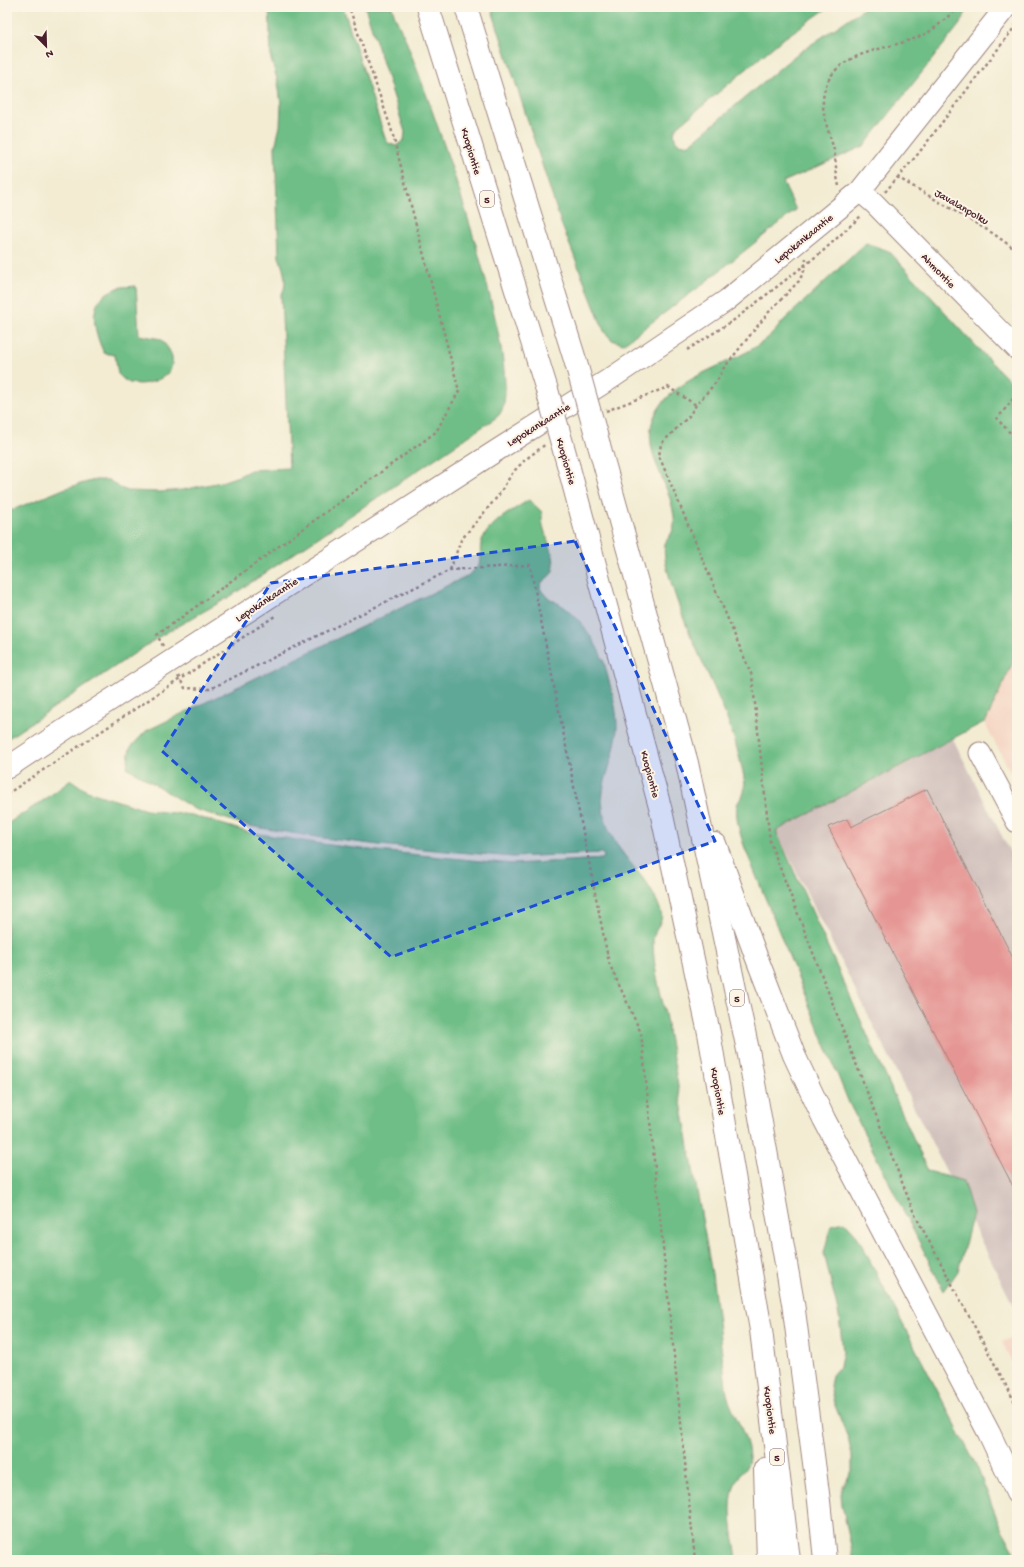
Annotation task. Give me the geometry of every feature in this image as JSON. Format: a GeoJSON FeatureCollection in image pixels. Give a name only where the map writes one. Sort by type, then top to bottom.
{"type":"FeatureCollection","features":[{"type":"Feature","properties":{"kind":"highway","name":"Kuopiontie"},"geometry":{"type":"LineString","coordinates":[[428,7],[547,390],[661,811],[708,1033],[761,1330],[789,1560]]}},
{"type":"Feature","properties":{"kind":"highway","name":"5"},"geometry":{"type":"LineString","coordinates":[[466,7],[576,363],[687,763],[749,1055],[793,1303],[819,1501],[825,1560]]}},
{"type":"Feature","properties":{"kind":"highway"},"geometry":{"type":"LineString","coordinates":[[687,763],[756,956],[794,1055],[827,1125],[989,1433],[1017,1493]]}},
{"type":"Feature","properties":{"kind":"highway"},"geometry":{"type":"LineString","coordinates":[[761,1330],[768,1560]]}},
{"type":"Feature","properties":{"kind":"street","name":"Lepokankaantie"},"geometry":{"type":"LineString","coordinates":[[7,768],[499,449],[614,378],[727,300],[860,191],[1006,7]]}},
{"type":"Feature","properties":{"kind":"street","name":"Ahmontie"},"geometry":{"type":"LineString","coordinates":[[860,191],[874,203],[1017,349]]}},
{"type":"Feature","properties":{"kind":"street"},"geometry":{"type":"LineString","coordinates":[[980,753],[1017,822]]}},
{"type":"Feature","properties":{"kind":"path"},"geometry":{"type":"LineString","coordinates":[[349,7],[391,128],[459,392],[436,432],[157,635],[185,688],[210,690],[450,570],[530,565],[609,963],[641,1033],[695,1560]]}},
{"type":"Feature","properties":{"kind":"path"},"geometry":{"type":"LineString","coordinates":[[842,206],[834,152],[825,119],[823,101],[826,86],[832,73],[854,56],[887,48],[924,35],[958,7]]}},
{"type":"Feature","properties":{"kind":"path","name":"Javalanpolku"},"geometry":{"type":"LineString","coordinates":[[897,177],[994,234],[1017,250]]}},
{"type":"Feature","properties":{"kind":"path"},"geometry":{"type":"LineString","coordinates":[[807,254],[804,270],[799,281],[768,313],[723,369],[717,381],[696,405],[689,416],[661,444],[659,456],[752,676],[770,842],[914,1213],[1017,1406]]}},
{"type":"Feature","properties":{"kind":"path"},"geometry":{"type":"LineString","coordinates":[[1017,394],[997,419],[1017,440]]}},
{"type":"Feature","properties":{"kind":"highlighted area"},"geometry":{"type":"Polygon","coordinates":[[[575,541],[715,841],[391,957],[162,751],[271,583],[575,541]]]}},
{"type":"Feature","properties":{"kind":"shaded area"},"geometry":{"type":"Polygon","coordinates":[[[1017,625],[1017,784],[965,687],[1017,625]]]}},
{"type":"Feature","properties":{"kind":"shaded area"},"geometry":{"type":"Polygon","coordinates":[[[953,739],[1017,866],[1017,1313],[776,831],[953,739]]]}},
{"type":"Feature","properties":{"kind":"shaded area"},"geometry":{"type":"Polygon","coordinates":[[[1017,1335],[1017,1373],[1002,1342],[1017,1335]]]}},
{"type":"Feature","properties":{"kind":"green space"},"geometry":{"type":"Polygon","coordinates":[[[269,7],[343,7],[385,138],[388,143],[396,146],[404,140],[405,132],[365,7],[392,7],[431,107],[479,255],[493,310],[503,359],[505,396],[497,417],[231,596],[162,635],[7,739],[7,512],[66,488],[95,480],[109,480],[120,488],[128,491],[159,492],[182,490],[221,482],[251,470],[289,468],[281,295],[285,286],[285,281],[284,271],[279,257],[275,147],[280,126],[281,105],[278,82],[271,59],[269,7]]]}},
{"type":"Feature","properties":{"kind":"green space"},"geometry":{"type":"Polygon","coordinates":[[[491,7],[829,7],[780,41],[676,128],[674,132],[675,139],[680,144],[687,145],[793,57],[866,7],[969,7],[960,24],[864,146],[783,182],[796,210],[699,287],[623,344],[612,340],[604,331],[561,223],[491,7]]]}},
{"type":"Feature","properties":{"kind":"green space"},"geometry":{"type":"Polygon","coordinates":[[[866,243],[889,251],[988,359],[1017,388],[1017,653],[986,721],[776,831],[928,1171],[963,1181],[973,1213],[958,1271],[944,1291],[849,1103],[744,846],[737,817],[737,804],[743,795],[745,784],[743,771],[726,716],[685,623],[668,571],[664,548],[665,543],[673,531],[674,517],[669,494],[655,459],[650,435],[652,423],[657,411],[669,396],[684,384],[755,347],[770,336],[782,322],[866,243]]]}},
{"type":"Feature","properties":{"kind":"green space"},"geometry":{"type":"Polygon","coordinates":[[[136,286],[139,335],[161,339],[169,350],[172,358],[172,365],[165,376],[158,380],[144,384],[128,382],[118,374],[115,355],[104,353],[100,344],[94,316],[100,299],[107,293],[122,287],[136,286]]]}},
{"type":"Feature","properties":{"kind":"green space"},"geometry":{"type":"Polygon","coordinates":[[[529,500],[542,512],[543,526],[552,552],[554,565],[552,573],[542,582],[540,588],[545,595],[574,615],[589,634],[604,662],[612,694],[616,711],[617,727],[613,754],[605,781],[602,802],[607,825],[621,850],[647,884],[654,896],[661,914],[660,922],[653,942],[655,967],[664,1008],[712,1274],[727,1394],[746,1441],[749,1458],[747,1466],[735,1483],[732,1496],[731,1514],[737,1560],[9,1560],[7,1550],[7,824],[47,798],[71,780],[87,791],[146,810],[192,815],[247,832],[322,844],[513,864],[603,859],[604,855],[601,853],[513,857],[379,845],[249,826],[194,809],[127,767],[130,748],[146,731],[467,576],[478,566],[481,557],[481,544],[487,532],[503,516],[529,500]]]}},
{"type":"Feature","properties":{"kind":"green space"},"geometry":{"type":"Polygon","coordinates":[[[845,1222],[856,1234],[977,1467],[1000,1526],[1017,1555],[1016,1560],[854,1560],[841,1494],[843,1486],[852,1471],[852,1456],[848,1438],[834,1403],[830,1386],[832,1375],[840,1366],[843,1352],[839,1316],[824,1253],[831,1225],[845,1222]]]}},
{"type":"Feature","properties":{"kind":"building"},"geometry":{"type":"Polygon","coordinates":[[[927,789],[1017,966],[1017,1194],[828,827],[847,819],[851,827],[927,789]]]}}]}
